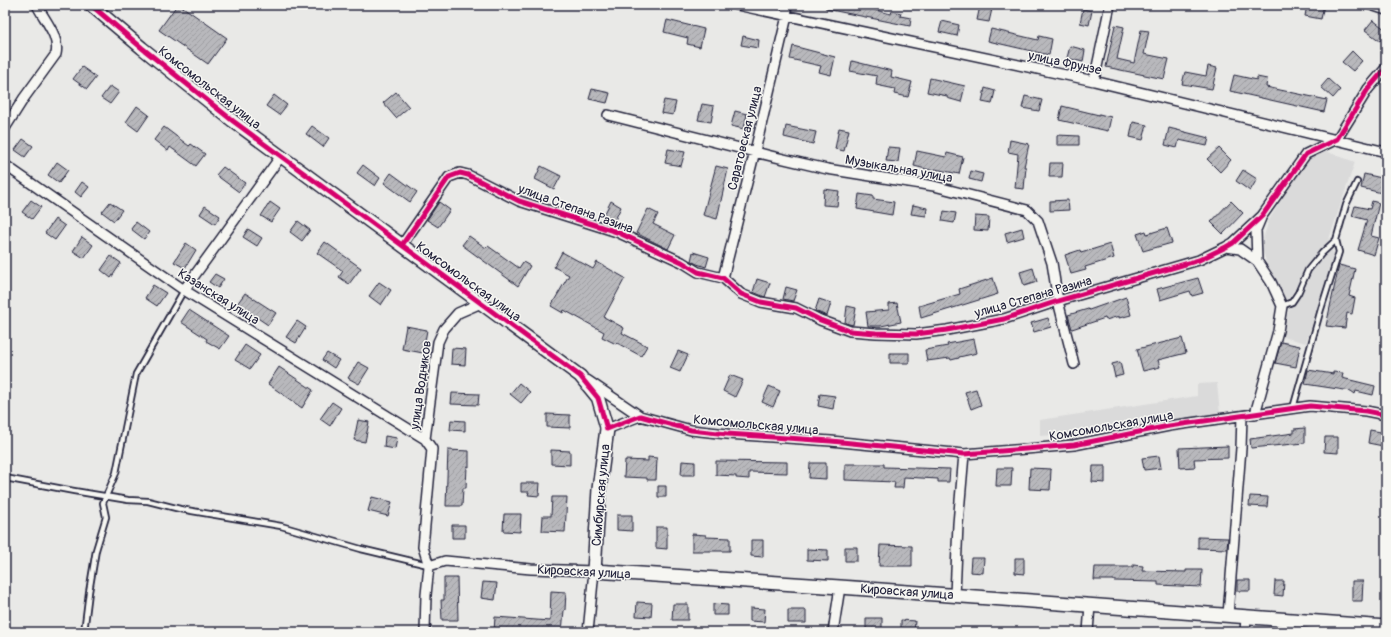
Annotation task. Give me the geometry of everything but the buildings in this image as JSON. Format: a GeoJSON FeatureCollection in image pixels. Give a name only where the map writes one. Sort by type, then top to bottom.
{"type":"FeatureCollection","features":[{"type":"Feature","properties":{"kind":"main road","name":"Симбирская улица"},"geometry":{"type":"LineString","coordinates":[[594,571],[599,489],[607,429]]}},
{"type":"Feature","properties":{"kind":"main road","name":"Кировская улица"},"geometry":{"type":"LineString","coordinates":[[594,571],[840,586],[1090,605],[1246,617],[1335,628],[1386,627]]}},
{"type":"Feature","properties":{"kind":"street"},"geometry":{"type":"LineString","coordinates":[[5,128],[24,98],[56,54],[58,48],[55,38],[37,5]]}},
{"type":"Feature","properties":{"kind":"street","name":"Комсомольская улица"},"geometry":{"type":"LineString","coordinates":[[91,5],[233,121],[580,376],[640,416],[692,430],[720,434],[831,441],[964,454],[1074,445],[1169,426],[1310,406],[1366,410],[1386,415]]}},
{"type":"Feature","properties":{"kind":"street","name":"улица Фрунзе"},"geometry":{"type":"LineString","coordinates":[[738,5],[1094,81],[1386,152]]}},
{"type":"Feature","properties":{"kind":"street","name":"Саратовская улица"},"geometry":{"type":"LineString","coordinates":[[723,278],[787,16],[786,5]]}},
{"type":"Feature","properties":{"kind":"street"},"geometry":{"type":"LineString","coordinates":[[1094,81],[1110,5]]}},
{"type":"Feature","properties":{"kind":"street"},"geometry":{"type":"LineString","coordinates":[[1371,5],[1386,10]]}},
{"type":"Feature","properties":{"kind":"street"},"geometry":{"type":"LineString","coordinates":[[1337,139],[1368,89],[1386,68]]}},
{"type":"Feature","properties":{"kind":"street","name":"Музыкальная улица"},"geometry":{"type":"LineString","coordinates":[[608,115],[827,169],[934,186],[1027,210],[1038,221],[1052,264],[1058,301],[1074,364]]}},
{"type":"Feature","properties":{"kind":"street","name":"улица Степана Разина"},"geometry":{"type":"LineString","coordinates":[[402,245],[449,177],[460,173],[474,178],[519,200],[617,232],[682,262],[698,272],[723,278],[741,294],[761,302],[796,308],[820,320],[850,331],[916,334],[947,330],[1004,318],[1199,260],[1233,243],[1262,216],[1306,154],[1337,139]]}},
{"type":"Feature","properties":{"kind":"street"},"geometry":{"type":"LineString","coordinates":[[184,290],[281,156]]}},
{"type":"Feature","properties":{"kind":"street","name":"Казанская улица"},"geometry":{"type":"LineString","coordinates":[[5,165],[184,290],[426,438]]}},
{"type":"Feature","properties":{"kind":"street"},"geometry":{"type":"LineString","coordinates":[[1257,261],[1256,230],[1262,216]]}},
{"type":"Feature","properties":{"kind":"street"},"geometry":{"type":"LineString","coordinates":[[1226,247],[1240,249],[1257,261],[1271,282],[1282,306],[1278,331],[1255,414]]}},
{"type":"Feature","properties":{"kind":"street","name":"улица Водников"},"geometry":{"type":"LineString","coordinates":[[425,632],[426,595],[429,566],[423,547],[432,449],[426,438],[438,342],[444,329],[458,313],[481,303]]}},
{"type":"Feature","properties":{"kind":"street","name":"Комсомольская улица"},"geometry":{"type":"LineString","coordinates":[[580,376],[598,398],[607,429]]}},
{"type":"Feature","properties":{"kind":"street"},"geometry":{"type":"LineString","coordinates":[[607,429],[640,416]]}},
{"type":"Feature","properties":{"kind":"street"},"geometry":{"type":"LineString","coordinates":[[1228,616],[1241,448],[1242,416]]}},
{"type":"Feature","properties":{"kind":"street"},"geometry":{"type":"LineString","coordinates":[[955,595],[958,524],[964,454]]}},
{"type":"Feature","properties":{"kind":"street","name":"Кировская улица"},"geometry":{"type":"LineString","coordinates":[[429,566],[445,561],[524,568],[594,571]]}},
{"type":"Feature","properties":{"kind":"street","name":"Симбирская улица"},"geometry":{"type":"LineString","coordinates":[[588,632],[594,571]]}},
{"type":"Feature","properties":{"kind":"street"},"geometry":{"type":"LineString","coordinates":[[833,632],[840,586]]}},
{"type":"Feature","properties":{"kind":"street"},"geometry":{"type":"LineString","coordinates":[[1088,632],[1090,605]]}},
{"type":"Feature","properties":{"kind":"street"},"geometry":{"type":"LineString","coordinates":[[1245,632],[1246,617]]}},
{"type":"Feature","properties":{"kind":"lane"},"geometry":{"type":"LineString","coordinates":[[1293,408],[1339,252],[1336,240],[1346,204],[1357,182]]}},
{"type":"Feature","properties":{"kind":"lane"},"geometry":{"type":"LineString","coordinates":[[1282,306],[1292,302],[1298,293],[1308,270],[1322,253],[1336,240]]}},
{"type":"Feature","properties":{"kind":"lane"},"geometry":{"type":"LineString","coordinates":[[84,632],[96,550],[106,517],[103,503],[116,473],[136,374],[184,290]]}},
{"type":"Feature","properties":{"kind":"lane"},"geometry":{"type":"LineString","coordinates":[[5,478],[128,500],[148,501],[180,509],[281,526],[361,549],[429,566]]}},
{"type":"Feature","properties":{"kind":"shaded area"},"geometry":{"type":"Polygon","coordinates":[[[1322,150],[1355,162],[1328,242],[1334,254],[1306,343],[1283,337],[1288,312],[1311,263],[1289,298],[1283,301],[1262,249],[1269,220],[1306,159],[1322,150]]]}},
{"type":"Feature","properties":{"kind":"shaded area"},"geometry":{"type":"Polygon","coordinates":[[[1217,383],[1220,414],[1166,420],[1096,432],[1040,436],[1040,420],[1197,396],[1197,384],[1217,383]]]}},
{"type":"Feature","properties":{"kind":"cycle path"},"geometry":{"type":"LineString","coordinates":[[91,5],[233,121],[580,376],[598,398],[607,429],[640,416],[691,430],[831,441],[964,454],[1074,445],[1169,426],[1310,406],[1366,411],[1386,415]]}},
{"type":"Feature","properties":{"kind":"cycle path"},"geometry":{"type":"LineString","coordinates":[[402,245],[449,177],[460,173],[468,175],[519,201],[617,232],[682,262],[698,272],[723,278],[741,294],[761,302],[796,308],[820,320],[850,331],[916,334],[947,330],[1004,319],[1058,301],[1199,260],[1233,243],[1262,216],[1306,154],[1337,139],[1368,89],[1386,68]]}}]}
